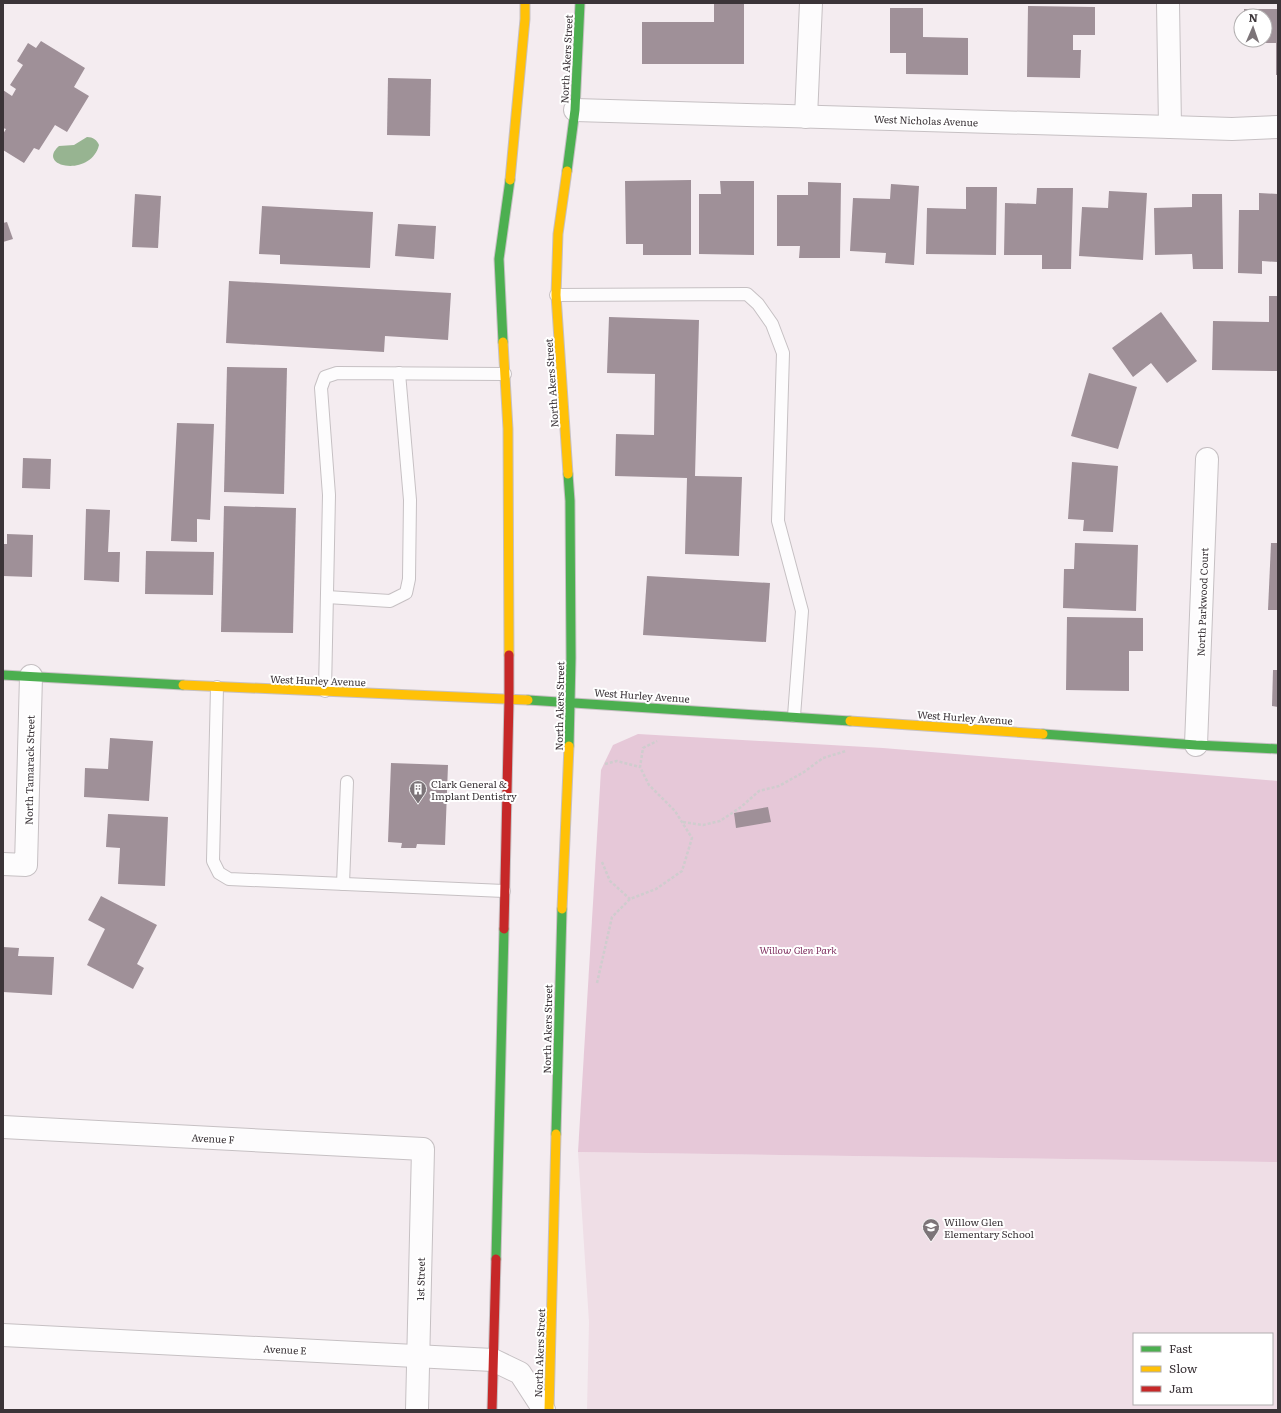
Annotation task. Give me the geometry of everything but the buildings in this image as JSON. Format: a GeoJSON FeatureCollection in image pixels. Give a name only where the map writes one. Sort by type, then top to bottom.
{"type":"FeatureCollection","features":[{"type":"Feature","properties":{"kind":"main road"},"geometry":{"type":"LineString","coordinates":[[492,1410],[509,699],[508,430],[499,259],[511,169],[525,19],[525,3]]}},
{"type":"Feature","properties":{"kind":"main road","name":"North Akers Street"},"geometry":{"type":"LineString","coordinates":[[549,1410],[560,961],[570,702],[570,501],[556,295],[558,234],[575,110],[580,3]]}},
{"type":"Feature","properties":{"kind":"main road","name":"West Hurley Avenue"},"geometry":{"type":"LineString","coordinates":[[3,675],[217,687],[570,702],[794,716],[1196,745],[1278,749]]}},
{"type":"Feature","properties":{"kind":"street"},"geometry":{"type":"LineString","coordinates":[[806,117],[811,3]]}},
{"type":"Feature","properties":{"kind":"street"},"geometry":{"type":"LineString","coordinates":[[1168,3],[1170,127]]}},
{"type":"Feature","properties":{"kind":"street","name":"West Nicholas Avenue"},"geometry":{"type":"LineString","coordinates":[[575,110],[1232,129],[1278,127]]}},
{"type":"Feature","properties":{"kind":"street","name":"North Parkwood Court"},"geometry":{"type":"LineString","coordinates":[[1196,745],[1208,458]]}},
{"type":"Feature","properties":{"kind":"street","name":"North Tamarack Street"},"geometry":{"type":"LineString","coordinates":[[3,864],[26,865],[31,676]]}},
{"type":"Feature","properties":{"kind":"street","name":"Avenue F"},"geometry":{"type":"LineString","coordinates":[[3,1127],[423,1149]]}},
{"type":"Feature","properties":{"kind":"street","name":"1st Street"},"geometry":{"type":"LineString","coordinates":[[417,1410],[423,1149]]}},
{"type":"Feature","properties":{"kind":"street","name":"Avenue E"},"geometry":{"type":"LineString","coordinates":[[3,1335],[493,1360],[520,1373],[544,1410]]}},
{"type":"Feature","properties":{"kind":"lane"},"geometry":{"type":"LineString","coordinates":[[556,295],[747,294],[758,304],[772,324],[783,353],[778,521],[802,611],[794,716]]}},
{"type":"Feature","properties":{"kind":"lane"},"geometry":{"type":"LineString","coordinates":[[325,691],[329,496],[322,388],[324,377],[337,373],[505,374]]}},
{"type":"Feature","properties":{"kind":"lane"},"geometry":{"type":"LineString","coordinates":[[327,597],[390,601],[406,593],[409,579],[410,500],[399,373]]}},
{"type":"Feature","properties":{"kind":"lane"},"geometry":{"type":"LineString","coordinates":[[217,687],[213,861],[219,873],[229,879],[504,891]]}},
{"type":"Feature","properties":{"kind":"lane"},"geometry":{"type":"LineString","coordinates":[[343,884],[347,782]]}},
{"type":"Feature","properties":{"kind":"path"},"geometry":{"type":"LineString","coordinates":[[597,983],[612,917],[630,899],[656,889],[682,871],[692,838],[675,811],[649,785],[640,767],[643,748],[657,741]]}},
{"type":"Feature","properties":{"kind":"path"},"geometry":{"type":"LineString","coordinates":[[682,822],[703,825],[720,822],[741,807],[759,791],[779,786],[804,772],[823,758],[846,751]]}},
{"type":"Feature","properties":{"kind":"path"},"geometry":{"type":"LineString","coordinates":[[605,764],[617,761],[640,767]]}},
{"type":"Feature","properties":{"kind":"path"},"geometry":{"type":"LineString","coordinates":[[602,862],[610,881],[630,899]]}},
{"type":"Feature","properties":{"kind":"shaded area"},"geometry":{"type":"Polygon","coordinates":[[[87,137],[94,139],[99,145],[94,155],[86,162],[67,166],[59,164],[54,159],[54,153],[59,146],[74,145],[87,137]]]}},
{"type":"Feature","properties":{"kind":"shaded area","name":"Willow Glen Elementary School"},"geometry":{"type":"Polygon","coordinates":[[[578,1152],[1278,1162],[1278,1410],[587,1410],[589,1322],[578,1152]]]}},
{"type":"Feature","properties":{"kind":"green space","name":"Willow Glen Park"},"geometry":{"type":"Polygon","coordinates":[[[638,734],[883,748],[1278,781],[1278,1162],[578,1152],[601,770],[613,745],[638,734]]]}},
{"type":"Feature","properties":{"kind":"traffic: fast"},"geometry":{"type":"LineString","coordinates":[[567,171],[575,110],[580,3]]}},
{"type":"Feature","properties":{"kind":"traffic: fast"},"geometry":{"type":"LineString","coordinates":[[503,342],[499,259],[510,180]]}},
{"type":"Feature","properties":{"kind":"traffic: fast"},"geometry":{"type":"LineString","coordinates":[[568,474],[570,501],[571,658],[569,746]]}},
{"type":"Feature","properties":{"kind":"traffic: fast"},"geometry":{"type":"LineString","coordinates":[[3,675],[183,685]]}},
{"type":"Feature","properties":{"kind":"traffic: fast"},"geometry":{"type":"LineString","coordinates":[[528,700],[850,721]]}},
{"type":"Feature","properties":{"kind":"traffic: fast"},"geometry":{"type":"LineString","coordinates":[[1043,734],[1196,745],[1278,749]]}},
{"type":"Feature","properties":{"kind":"traffic: fast"},"geometry":{"type":"LineString","coordinates":[[556,1134],[562,909]]}},
{"type":"Feature","properties":{"kind":"traffic: fast"},"geometry":{"type":"LineString","coordinates":[[496,1259],[504,929]]}},
{"type":"Feature","properties":{"kind":"traffic: slow"},"geometry":{"type":"LineString","coordinates":[[510,180],[525,19],[525,3]]}},
{"type":"Feature","properties":{"kind":"traffic: slow"},"geometry":{"type":"LineString","coordinates":[[567,171],[558,234],[556,295],[568,474]]}},
{"type":"Feature","properties":{"kind":"traffic: slow"},"geometry":{"type":"LineString","coordinates":[[503,342],[508,429],[509,655]]}},
{"type":"Feature","properties":{"kind":"traffic: slow"},"geometry":{"type":"LineString","coordinates":[[183,685],[528,700]]}},
{"type":"Feature","properties":{"kind":"traffic: slow"},"geometry":{"type":"LineString","coordinates":[[850,721],[1043,734]]}},
{"type":"Feature","properties":{"kind":"traffic: slow"},"geometry":{"type":"LineString","coordinates":[[562,909],[569,746]]}},
{"type":"Feature","properties":{"kind":"traffic: slow"},"geometry":{"type":"LineString","coordinates":[[549,1410],[556,1134]]}},
{"type":"Feature","properties":{"kind":"traffic: jam"},"geometry":{"type":"LineString","coordinates":[[504,929],[509,655]]}},
{"type":"Feature","properties":{"kind":"traffic: jam"},"geometry":{"type":"LineString","coordinates":[[492,1410],[496,1259]]}},
{"type":"Feature","properties":{"kind":"place","name":"Clark General & Implant Dentistry"},"geometry":{"type":"Point","coordinates":[418,804]}},
{"type":"Feature","properties":{"kind":"place","name":"Willow Glen Elementary School"},"geometry":{"type":"Point","coordinates":[931,1242]}}]}
